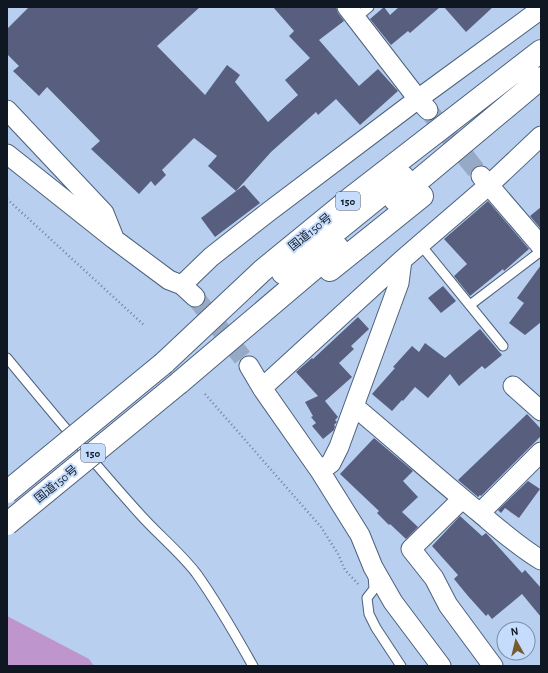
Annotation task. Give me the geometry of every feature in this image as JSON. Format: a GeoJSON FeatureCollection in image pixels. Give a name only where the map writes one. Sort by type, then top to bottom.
{"type":"FeatureCollection","features":[{"type":"Feature","properties":{"kind":"highway","name":"国道150号"},"geometry":{"type":"LineString","coordinates":[[164,363],[233,297],[269,266],[352,198],[541,51]]}},
{"type":"Feature","properties":{"kind":"highway","name":"150"},"geometry":{"type":"LineString","coordinates":[[505,101],[541,64]]}},
{"type":"Feature","properties":{"kind":"highway","name":"150"},"geometry":{"type":"LineString","coordinates":[[505,101],[541,78]]}},
{"type":"Feature","properties":{"kind":"highway","name":"国道150号"},"geometry":{"type":"LineString","coordinates":[[179,383],[316,282],[424,194],[541,94]]}},
{"type":"Feature","properties":{"kind":"highway","name":"国道150号"},"geometry":{"type":"LineString","coordinates":[[7,492],[164,363],[505,101]]}},
{"type":"Feature","properties":{"kind":"highway","name":"国道150号"},"geometry":{"type":"LineString","coordinates":[[7,524],[179,383],[505,101]]}},
{"type":"Feature","properties":{"kind":"street"},"geometry":{"type":"LineString","coordinates":[[7,154],[114,239],[169,280],[189,291],[217,252],[423,105],[541,9]]}},
{"type":"Feature","properties":{"kind":"street"},"geometry":{"type":"LineString","coordinates":[[357,11],[423,105]]}},
{"type":"Feature","properties":{"kind":"street"},"geometry":{"type":"LineString","coordinates":[[7,110],[104,214],[114,239]]}},
{"type":"Feature","properties":{"kind":"street"},"geometry":{"type":"LineString","coordinates":[[262,388],[420,244],[484,180],[541,136]]}},
{"type":"Feature","properties":{"kind":"street"},"geometry":{"type":"LineString","coordinates":[[484,180],[541,246]]}},
{"type":"Feature","properties":{"kind":"street"},"geometry":{"type":"LineString","coordinates":[[320,471],[331,463],[339,448],[355,407],[399,283],[402,260]]}},
{"type":"Feature","properties":{"kind":"street"},"geometry":{"type":"LineString","coordinates":[[249,366],[262,388],[320,471],[360,535],[373,566],[393,602],[441,666]]}},
{"type":"Feature","properties":{"kind":"street"},"geometry":{"type":"LineString","coordinates":[[513,386],[541,411]]}},
{"type":"Feature","properties":{"kind":"street"},"geometry":{"type":"LineString","coordinates":[[355,407],[526,552],[541,560]]}},
{"type":"Feature","properties":{"kind":"street"},"geometry":{"type":"LineString","coordinates":[[480,513],[541,452]]}},
{"type":"Feature","properties":{"kind":"street"},"geometry":{"type":"LineString","coordinates":[[462,499],[411,549],[434,578],[448,605],[493,666]]}},
{"type":"Feature","properties":{"kind":"lane"},"geometry":{"type":"LineString","coordinates":[[420,244],[503,346]]}},
{"type":"Feature","properties":{"kind":"lane"},"geometry":{"type":"LineString","coordinates":[[470,305],[541,251]]}},
{"type":"Feature","properties":{"kind":"lane"},"geometry":{"type":"LineString","coordinates":[[7,358],[96,465],[141,516],[171,545],[195,572],[224,615],[253,666]]}},
{"type":"Feature","properties":{"kind":"lane"},"geometry":{"type":"LineString","coordinates":[[373,566],[374,589],[367,598],[369,614],[376,628],[401,666]]}},
{"type":"Feature","properties":{"kind":"path"},"geometry":{"type":"LineString","coordinates":[[7,199],[145,326]]}},
{"type":"Feature","properties":{"kind":"path"},"geometry":{"type":"LineString","coordinates":[[205,394],[321,528],[338,554],[346,570],[362,588],[372,592]]}},
{"type":"Feature","properties":{"kind":"shaded area"},"geometry":{"type":"Polygon","coordinates":[[[7,616],[89,659],[94,666],[7,666],[7,616]]]}},
{"type":"Feature","properties":{"kind":"building"},"geometry":{"type":"Polygon","coordinates":[[[29,7],[200,7],[157,46],[205,95],[227,65],[240,75],[235,82],[268,122],[298,95],[285,80],[310,58],[289,36],[294,31],[273,7],[336,7],[338,13],[344,21],[319,40],[359,86],[378,69],[398,91],[360,125],[336,99],[318,115],[316,112],[271,152],[236,191],[208,166],[217,156],[194,138],[162,170],[166,175],[155,186],[151,181],[139,194],[91,149],[100,141],[47,87],[39,96],[13,71],[19,66],[7,54],[7,29],[29,7]]]}},
{"type":"Feature","properties":{"kind":"building"},"geometry":{"type":"Polygon","coordinates":[[[384,7],[390,15],[399,7],[440,7],[410,33],[408,31],[391,45],[370,19],[384,7]]]}},
{"type":"Feature","properties":{"kind":"building"},"geometry":{"type":"Polygon","coordinates":[[[444,7],[493,7],[466,32],[444,7]]]}},
{"type":"Feature","properties":{"kind":"building"},"geometry":{"type":"Polygon","coordinates":[[[244,185],[260,203],[215,237],[201,218],[244,185]]]}},
{"type":"Feature","properties":{"kind":"building"},"geometry":{"type":"Polygon","coordinates":[[[488,201],[529,249],[504,271],[503,269],[470,296],[454,276],[467,264],[444,239],[488,201]]]}},
{"type":"Feature","properties":{"kind":"building"},"geometry":{"type":"Polygon","coordinates":[[[541,207],[541,229],[530,216],[541,207]]]}},
{"type":"Feature","properties":{"kind":"building"},"geometry":{"type":"Polygon","coordinates":[[[541,265],[541,322],[525,335],[509,323],[524,303],[517,298],[541,265]]]}},
{"type":"Feature","properties":{"kind":"building"},"geometry":{"type":"Polygon","coordinates":[[[443,286],[456,301],[441,313],[428,298],[443,286]]]}},
{"type":"Feature","properties":{"kind":"building"},"geometry":{"type":"Polygon","coordinates":[[[358,317],[369,329],[351,346],[354,349],[339,363],[352,377],[325,401],[338,417],[335,420],[337,422],[334,425],[334,430],[323,439],[312,426],[316,423],[311,417],[313,416],[305,402],[318,396],[296,372],[312,358],[313,359],[358,317]]]}},
{"type":"Feature","properties":{"kind":"building"},"geometry":{"type":"Polygon","coordinates":[[[480,329],[502,355],[485,369],[482,366],[459,386],[450,374],[428,398],[415,387],[392,411],[372,394],[412,346],[419,352],[425,343],[445,358],[480,329]]]}},
{"type":"Feature","properties":{"kind":"building"},"geometry":{"type":"Polygon","coordinates":[[[527,414],[541,429],[541,436],[481,496],[480,495],[478,497],[458,480],[527,414]]]}},
{"type":"Feature","properties":{"kind":"building"},"geometry":{"type":"Polygon","coordinates":[[[374,438],[413,471],[403,481],[418,497],[402,512],[418,527],[406,539],[390,524],[389,525],[377,513],[379,511],[340,474],[374,438]]]}},
{"type":"Feature","properties":{"kind":"building"},"geometry":{"type":"Polygon","coordinates":[[[528,481],[540,489],[519,518],[505,508],[501,513],[498,510],[528,481]]]}},
{"type":"Feature","properties":{"kind":"building"},"geometry":{"type":"Polygon","coordinates":[[[460,516],[482,536],[486,533],[522,573],[525,570],[541,588],[541,617],[522,594],[492,619],[488,614],[486,616],[454,579],[458,575],[432,546],[460,516]]]}},
{"type":"Feature","properties":{"kind":"tunnel"},"geometry":{"type":"LineString","coordinates":[[428,110],[480,175]]}},
{"type":"Feature","properties":{"kind":"tunnel"},"geometry":{"type":"LineString","coordinates":[[195,297],[249,366]]}}]}
